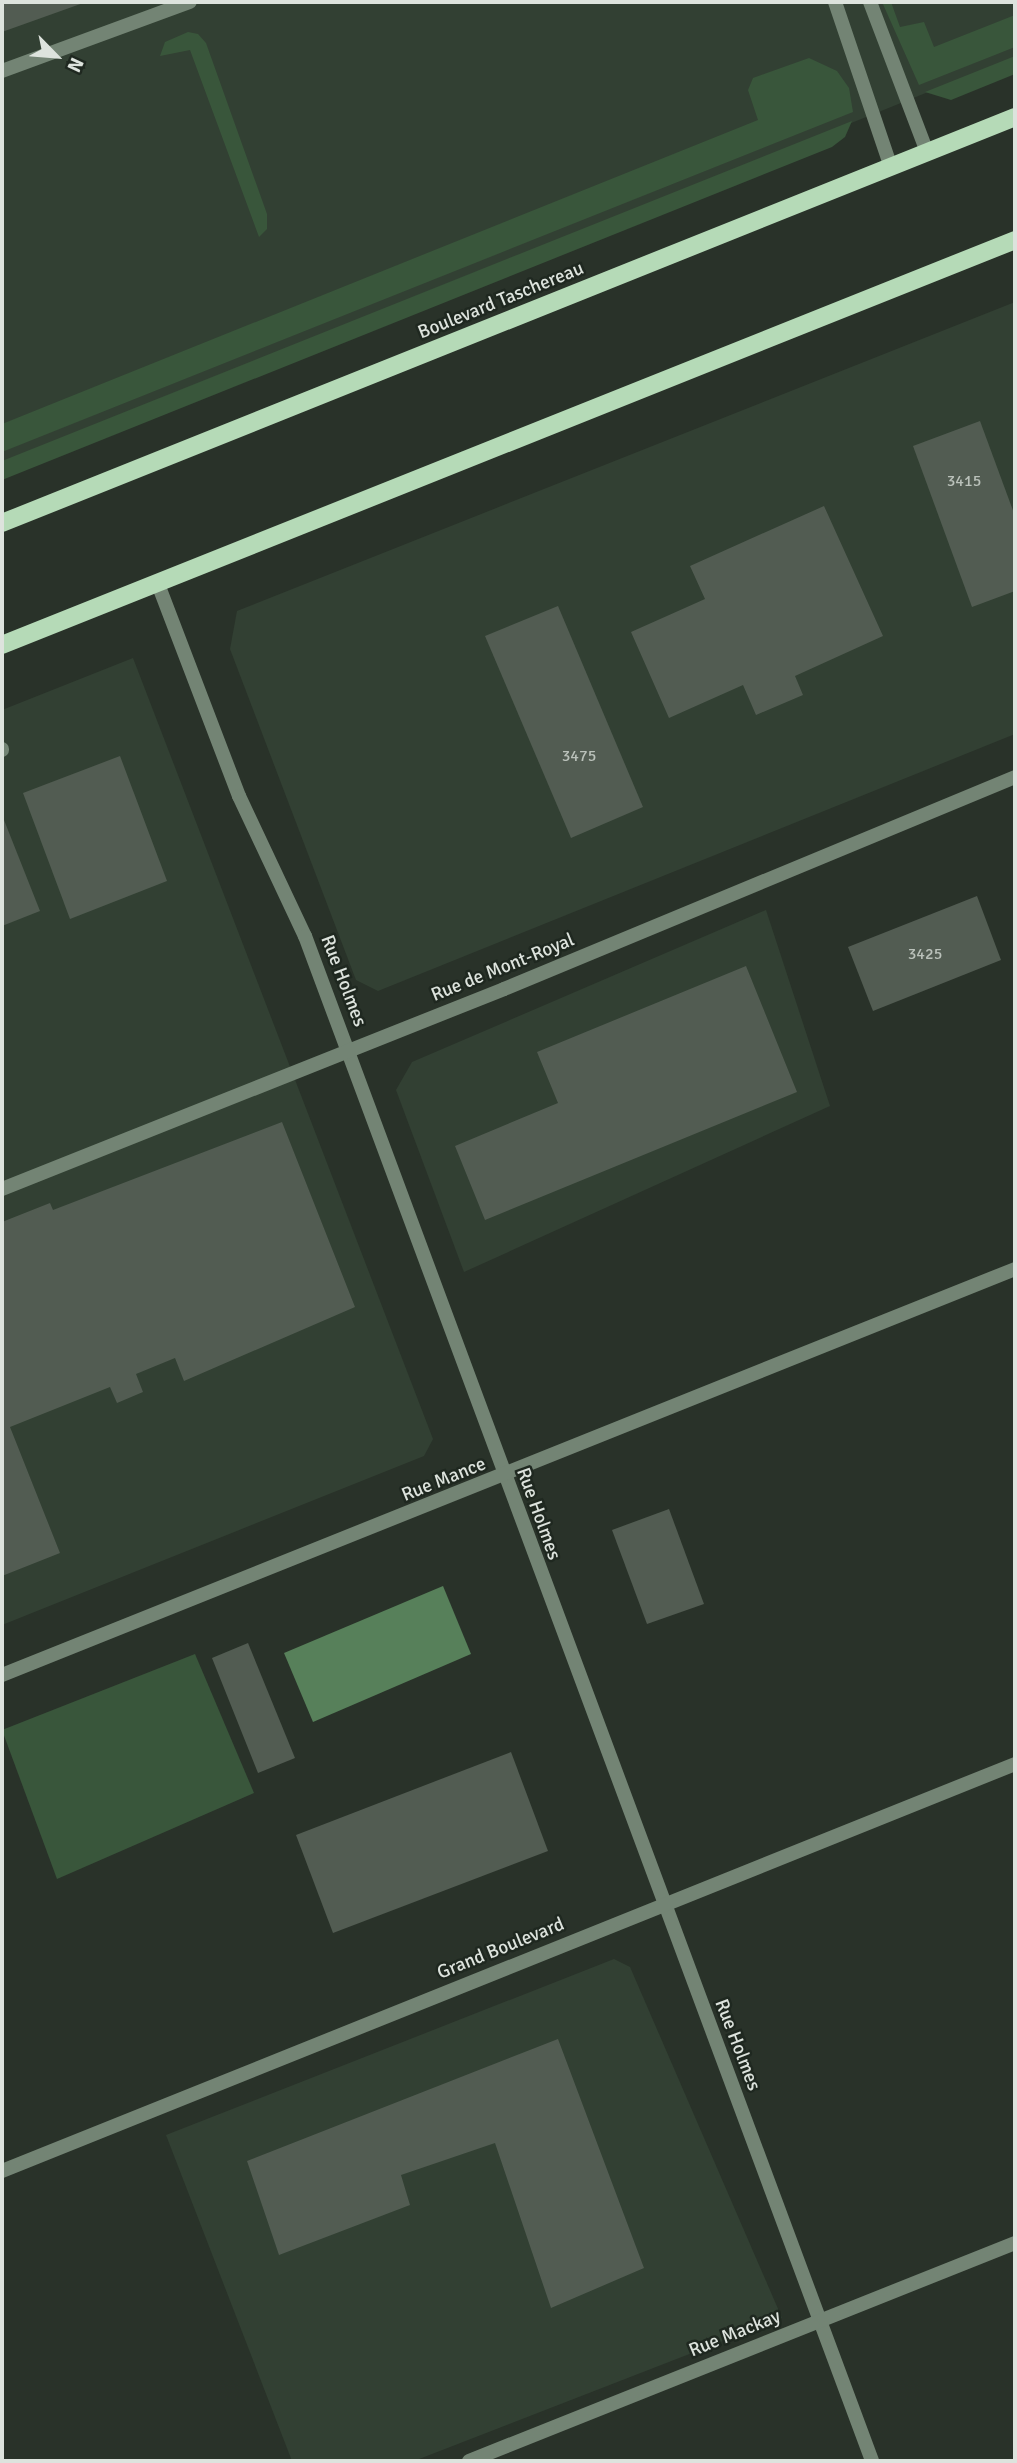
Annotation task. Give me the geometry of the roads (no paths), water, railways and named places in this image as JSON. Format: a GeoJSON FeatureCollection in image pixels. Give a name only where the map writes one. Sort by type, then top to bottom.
{"type":"FeatureCollection","features":[{"type":"Feature","properties":{"kind":"main road","name":"Boulevard Taschereau"},"geometry":{"type":"LineString","coordinates":[[2,523],[1015,117]]}},
{"type":"Feature","properties":{"kind":"main road"},"geometry":{"type":"LineString","coordinates":[[2,645],[1015,240]]}},
{"type":"Feature","properties":{"kind":"street"},"geometry":{"type":"LineString","coordinates":[[2,71],[190,2]]}},
{"type":"Feature","properties":{"kind":"street"},"geometry":{"type":"LineString","coordinates":[[835,2],[891,167]]}},
{"type":"Feature","properties":{"kind":"street"},"geometry":{"type":"LineString","coordinates":[[870,2],[927,152]]}},
{"type":"Feature","properties":{"kind":"street","name":"Rue Holmes"},"geometry":{"type":"LineString","coordinates":[[158,584],[239,796],[305,936],[348,1049],[663,1905],[872,2461]]}},
{"type":"Feature","properties":{"kind":"street","name":"Rue de Mont-Royal"},"geometry":{"type":"LineString","coordinates":[[2,1189],[504,989],[1015,777]]}},
{"type":"Feature","properties":{"kind":"street","name":"Rue Mance"},"geometry":{"type":"LineString","coordinates":[[2,1675],[1015,1269]]}},
{"type":"Feature","properties":{"kind":"street","name":"Grand Boulevard"},"geometry":{"type":"LineString","coordinates":[[2,2171],[1015,1764]]}},
{"type":"Feature","properties":{"kind":"street","name":"Rue Mackay"},"geometry":{"type":"LineString","coordinates":[[469,2461],[1015,2243]]}}]}
